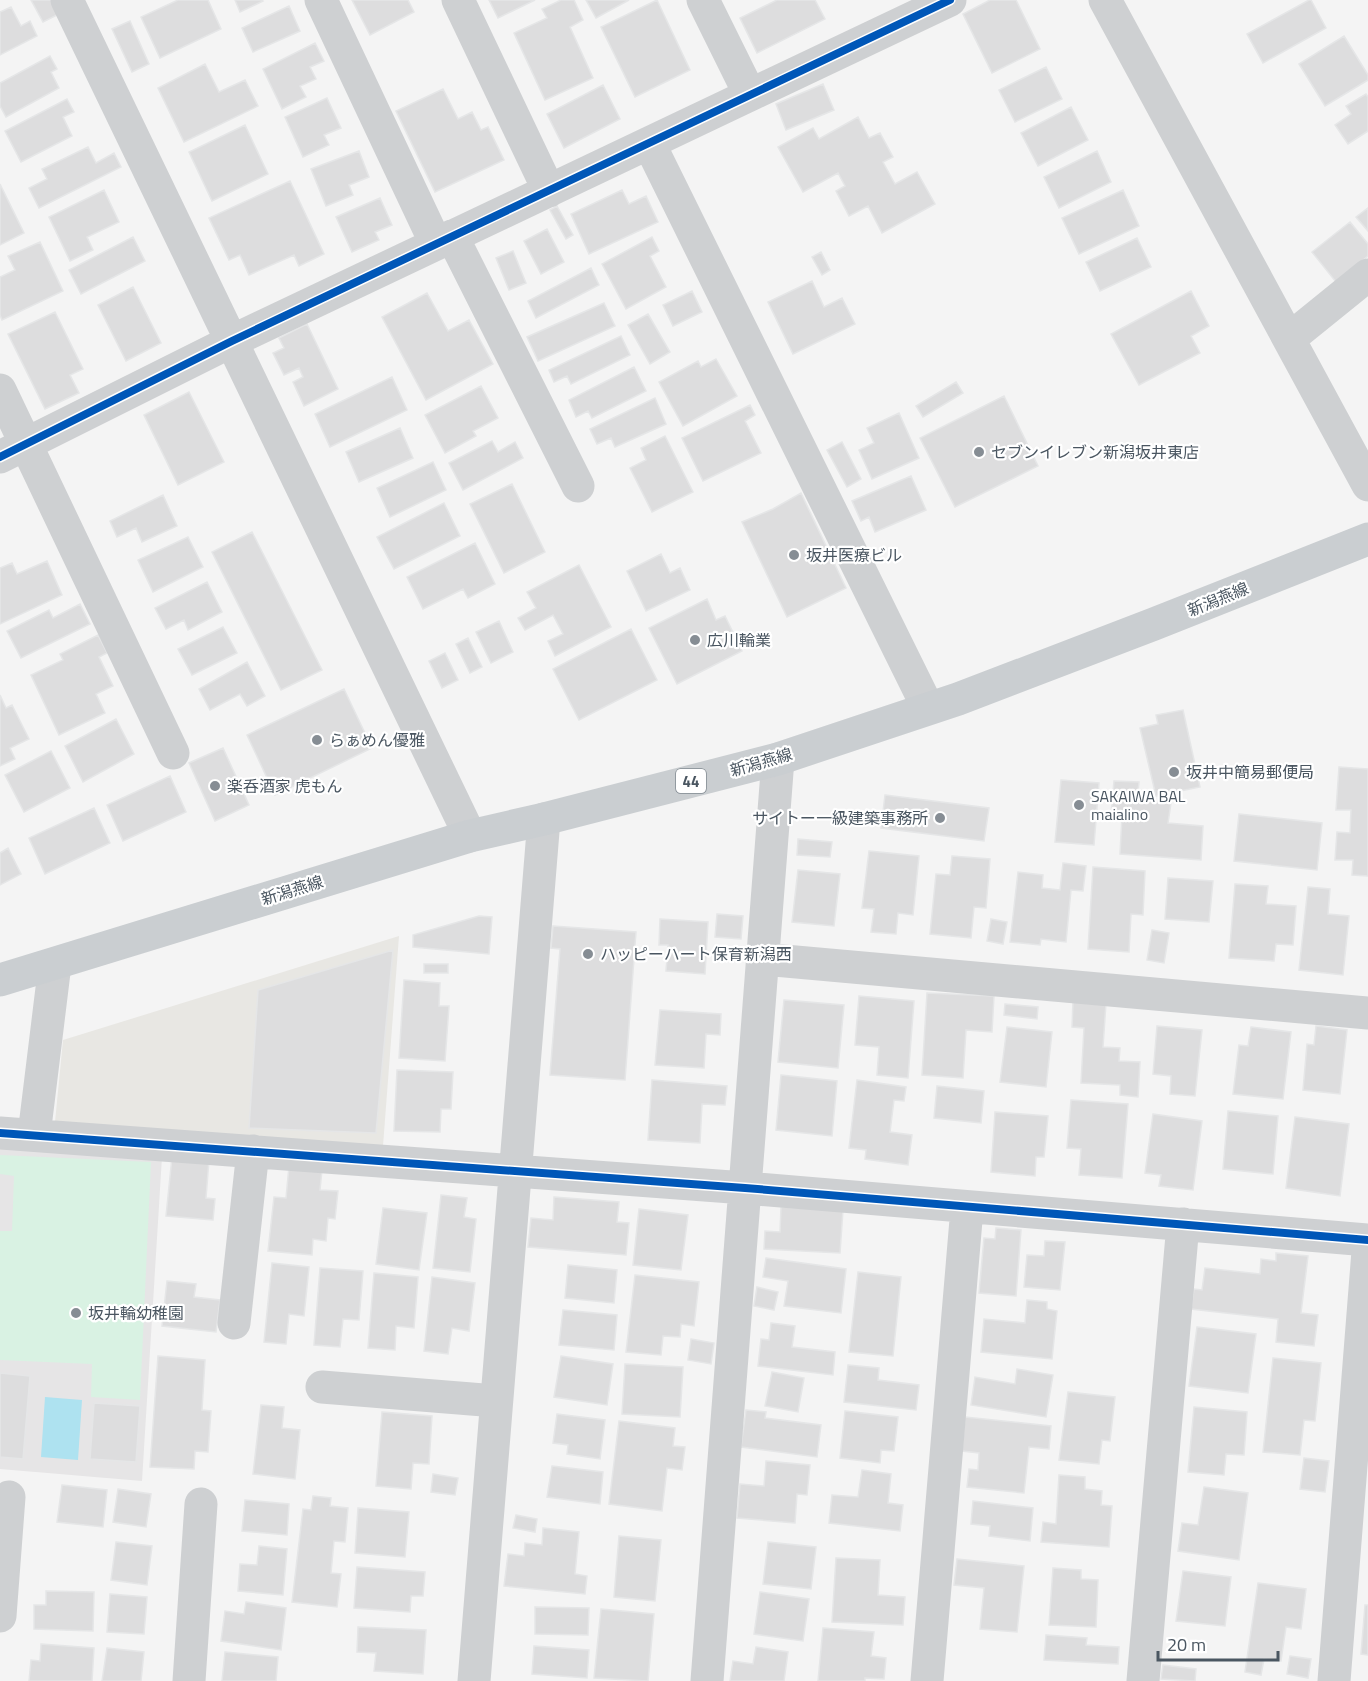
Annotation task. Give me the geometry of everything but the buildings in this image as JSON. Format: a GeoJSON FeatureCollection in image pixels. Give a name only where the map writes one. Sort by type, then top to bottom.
{"type":"FeatureCollection","features":[{"type":"Feature","properties":{"kind":"main road","name":"新潟燕線"},"geometry":{"type":"LineString","coordinates":[[0,980],[470,836],[778,759],[928,708],[1154,624],[1368,539]]}},
{"type":"Feature","properties":{"kind":"street"},"geometry":{"type":"LineString","coordinates":[[67,0],[470,836]]}},
{"type":"Feature","properties":{"kind":"street"},"geometry":{"type":"LineString","coordinates":[[321,0],[444,240],[578,486]]}},
{"type":"Feature","properties":{"kind":"street"},"geometry":{"type":"LineString","coordinates":[[458,0],[549,191]]}},
{"type":"Feature","properties":{"kind":"street"},"geometry":{"type":"LineString","coordinates":[[703,0],[750,95]]}},
{"type":"Feature","properties":{"kind":"street"},"geometry":{"type":"LineString","coordinates":[[13,451],[232,341],[950,0]]}},
{"type":"Feature","properties":{"kind":"street"},"geometry":{"type":"LineString","coordinates":[[1105,0],[1368,485]]}},
{"type":"Feature","properties":{"kind":"street"},"geometry":{"type":"LineString","coordinates":[[649,143],[928,708]]}},
{"type":"Feature","properties":{"kind":"street"},"geometry":{"type":"LineString","coordinates":[[1289,339],[1368,275]]}},
{"type":"Feature","properties":{"kind":"street"},"geometry":{"type":"LineString","coordinates":[[0,390],[13,451],[173,753]]}},
{"type":"Feature","properties":{"kind":"street"},"geometry":{"type":"LineString","coordinates":[[707,1681],[778,759]]}},
{"type":"Feature","properties":{"kind":"street"},"geometry":{"type":"LineString","coordinates":[[474,1681],[544,819]]}},
{"type":"Feature","properties":{"kind":"street"},"geometry":{"type":"LineString","coordinates":[[762,959],[1368,1013]]}},
{"type":"Feature","properties":{"kind":"street"},"geometry":{"type":"LineString","coordinates":[[34,1135],[55,964]]}},
{"type":"Feature","properties":{"kind":"street"},"geometry":{"type":"LineString","coordinates":[[0,1133],[745,1188],[1368,1240]]}},
{"type":"Feature","properties":{"kind":"street"},"geometry":{"type":"LineString","coordinates":[[234,1323],[253,1151]]}},
{"type":"Feature","properties":{"kind":"street"},"geometry":{"type":"LineString","coordinates":[[927,1681],[967,1208]]}},
{"type":"Feature","properties":{"kind":"street"},"geometry":{"type":"LineString","coordinates":[[1143,1681],[1183,1224]]}},
{"type":"Feature","properties":{"kind":"street"},"geometry":{"type":"LineString","coordinates":[[1334,1681],[1368,1251]]}},
{"type":"Feature","properties":{"kind":"street"},"geometry":{"type":"LineString","coordinates":[[322,1387],[496,1401]]}},
{"type":"Feature","properties":{"kind":"street"},"geometry":{"type":"LineString","coordinates":[[0,1616],[9,1497]]}},
{"type":"Feature","properties":{"kind":"street"},"geometry":{"type":"LineString","coordinates":[[189,1681],[201,1504]]}},
{"type":"Feature","properties":{"kind":"shaded area"},"geometry":{"type":"Polygon","coordinates":[[[399,936],[383,1146],[55,1122],[63,1040],[399,936]]]}},
{"type":"Feature","properties":{"kind":"shaded area","name":"坂井輪幼稚園"},"geometry":{"type":"Polygon","coordinates":[[[0,1145],[162,1157],[142,1481],[0,1469],[0,1145]]]}},
{"type":"Feature","properties":{"kind":"green space","name":"坂井輪幼稚園"},"geometry":{"type":"Polygon","coordinates":[[[0,1155],[151,1162],[140,1400],[91,1397],[92,1364],[0,1360],[0,1231],[12,1231],[14,1176],[0,1174],[0,1155]]]}},
{"type":"Feature","properties":{"kind":"water"},"geometry":{"type":"Polygon","coordinates":[[[45,1397],[82,1400],[78,1460],[41,1457],[45,1397]]]}},
{"type":"Feature","properties":{"kind":"cycle path"},"geometry":{"type":"LineString","coordinates":[[0,457],[232,341],[950,0]]}},
{"type":"Feature","properties":{"kind":"cycle path"},"geometry":{"type":"LineString","coordinates":[[0,1133],[745,1188],[1368,1240]]}},
{"type":"Feature","properties":{"kind":"place","name":"セブンイレブン新潟坂井東店"},"geometry":{"type":"Point","coordinates":[979,452]}},
{"type":"Feature","properties":{"kind":"place","name":"坂井医療ビル"},"geometry":{"type":"Point","coordinates":[794,555]}},
{"type":"Feature","properties":{"kind":"place","name":"広川輪業"},"geometry":{"type":"Point","coordinates":[695,640]}},
{"type":"Feature","properties":{"kind":"place","name":"らぁめん優雅"},"geometry":{"type":"Point","coordinates":[317,740]}},
{"type":"Feature","properties":{"kind":"place","name":"坂井中簡易郵便局"},"geometry":{"type":"Point","coordinates":[1174,772]}},
{"type":"Feature","properties":{"kind":"place","name":"楽呑酒家 虎もん"},"geometry":{"type":"Point","coordinates":[215,786]}},
{"type":"Feature","properties":{"kind":"place","name":"SAKAIWA BAL maialino"},"geometry":{"type":"Point","coordinates":[1079,805]}},
{"type":"Feature","properties":{"kind":"place","name":"サイトー一級建築事務所"},"geometry":{"type":"Point","coordinates":[940,818]}},
{"type":"Feature","properties":{"kind":"place","name":"ハッピーハート保育新潟西"},"geometry":{"type":"Point","coordinates":[588,954]}},
{"type":"Feature","properties":{"kind":"place","name":"坂井輪幼稚園"},"geometry":{"type":"Point","coordinates":[76,1313]}}]}
